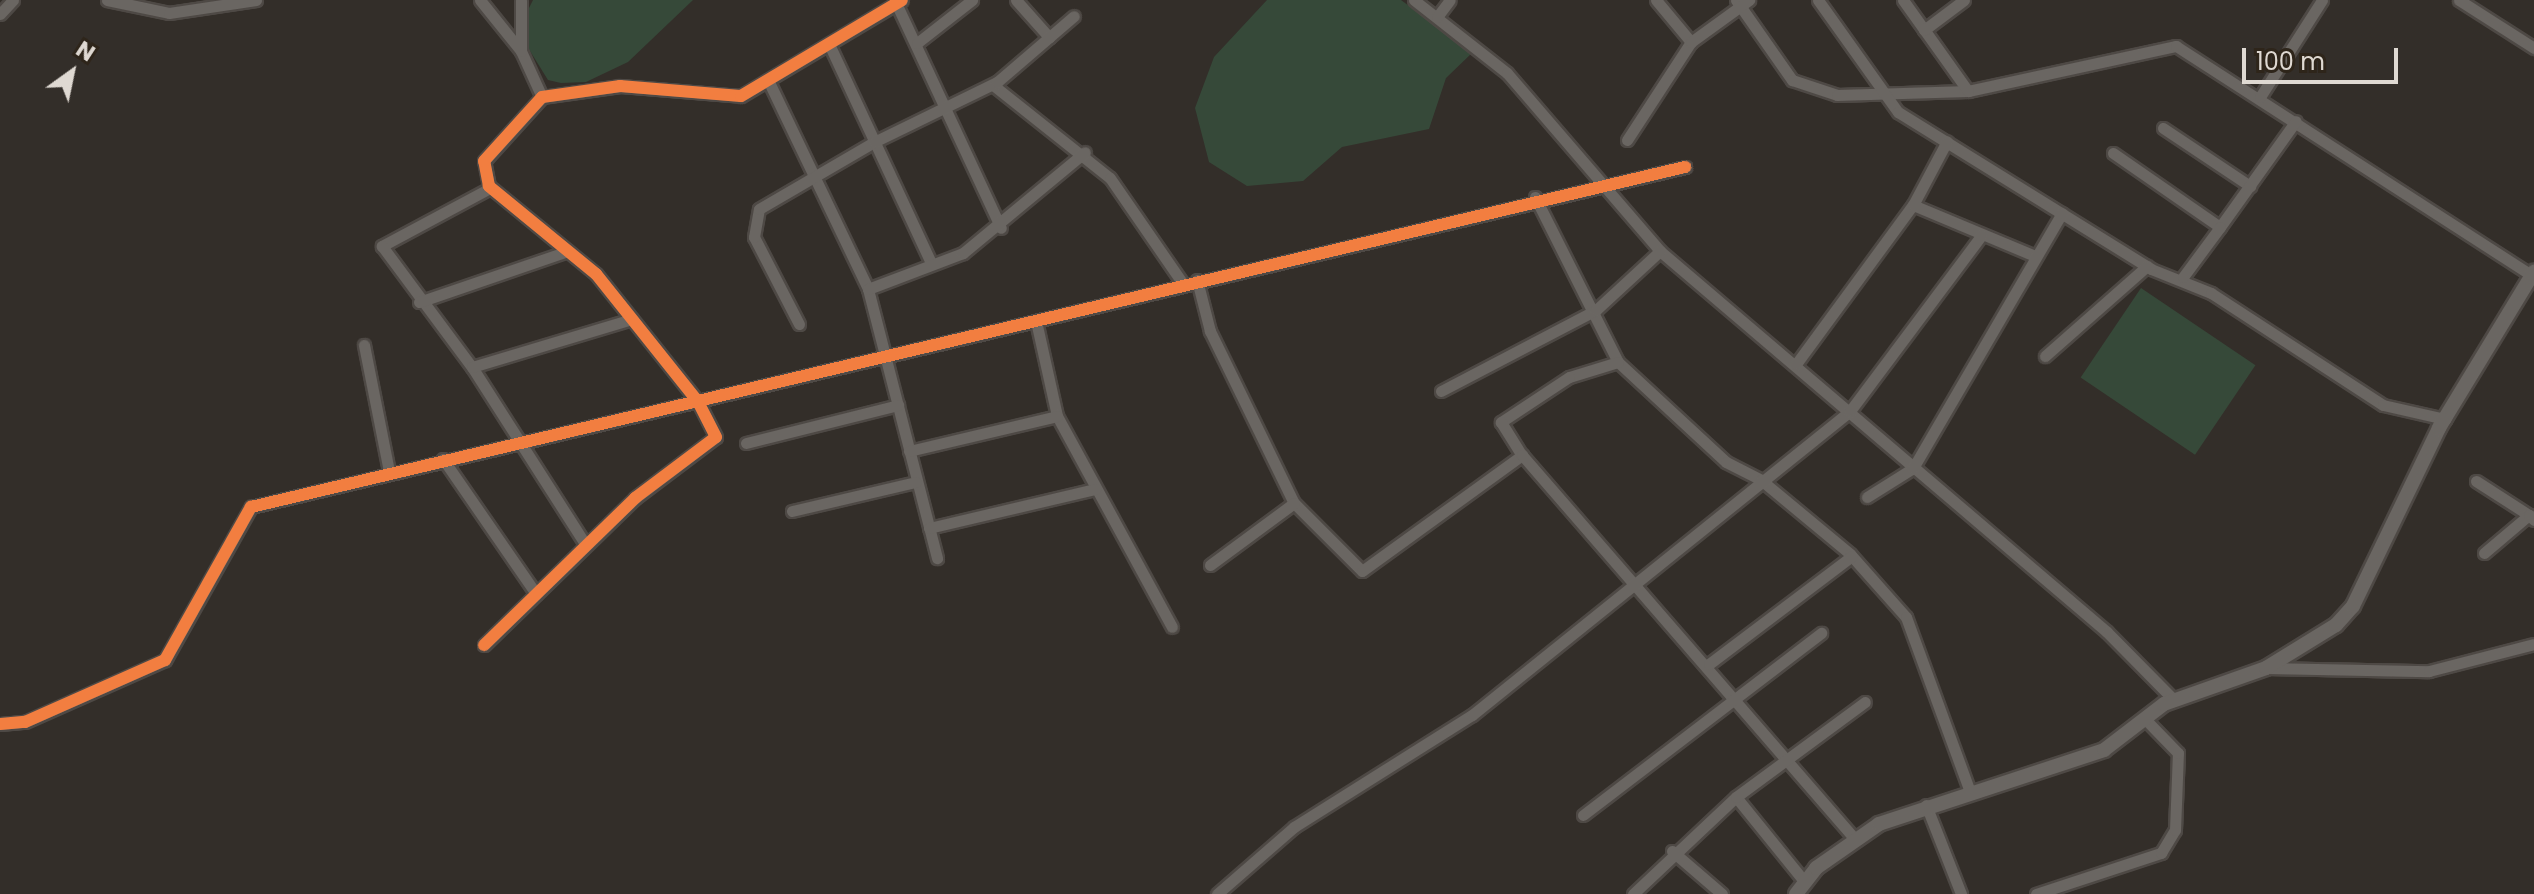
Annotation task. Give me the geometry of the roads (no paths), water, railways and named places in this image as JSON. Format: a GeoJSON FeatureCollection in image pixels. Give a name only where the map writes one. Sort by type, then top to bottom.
{"type":"FeatureCollection","features":[{"type":"Feature","properties":{"kind":"street"},"geometry":{"type":"LineString","coordinates":[[0,14],[13,0]]}},
{"type":"Feature","properties":{"kind":"street"},"geometry":{"type":"LineString","coordinates":[[107,0],[169,13],[256,0]]}},
{"type":"Feature","properties":{"kind":"street"},"geometry":{"type":"LineString","coordinates":[[480,0],[521,51],[542,97]]}},
{"type":"Feature","properties":{"kind":"street"},"geometry":{"type":"LineString","coordinates":[[521,0],[521,51]]}},
{"type":"Feature","properties":{"kind":"street"},"geometry":{"type":"LineString","coordinates":[[917,43],[972,0]]}},
{"type":"Feature","properties":{"kind":"street"},"geometry":{"type":"LineString","coordinates":[[1016,0],[1049,37]]}},
{"type":"Feature","properties":{"kind":"street"},"geometry":{"type":"LineString","coordinates":[[1414,0],[1507,73],[1602,188],[1660,251],[2107,632],[2173,699]]}},
{"type":"Feature","properties":{"kind":"street"},"geometry":{"type":"LineString","coordinates":[[1437,17],[1450,0]]}},
{"type":"Feature","properties":{"kind":"street"},"geometry":{"type":"LineString","coordinates":[[1656,0],[1691,42]]}},
{"type":"Feature","properties":{"kind":"street"},"geometry":{"type":"LineString","coordinates":[[1818,0],[1898,112],[2147,266],[2183,277],[2383,405],[2445,419]]}},
{"type":"Feature","properties":{"kind":"street"},"geometry":{"type":"LineString","coordinates":[[1903,0],[1968,91]]}},
{"type":"Feature","properties":{"kind":"street"},"geometry":{"type":"LineString","coordinates":[[1924,30],[1964,0]]}},
{"type":"Feature","properties":{"kind":"street"},"geometry":{"type":"LineString","coordinates":[[2260,97],[2322,0]]}},
{"type":"Feature","properties":{"kind":"street"},"geometry":{"type":"LineString","coordinates":[[2459,0],[2534,48]]}},
{"type":"Feature","properties":{"kind":"street"},"geometry":{"type":"LineString","coordinates":[[484,645],[586,545],[716,437],[699,403],[632,319],[568,251],[490,188],[484,161],[542,97],[639,86],[724,98],[768,80],[899,2],[1001,228]]}},
{"type":"Feature","properties":{"kind":"street"},"geometry":{"type":"LineString","coordinates":[[1627,140],[1691,42],[1742,2],[1792,80],[1837,95],[1889,97],[1968,91],[2176,46],[2260,97],[2533,275],[2445,419],[2353,606],[2336,625],[2266,668],[2173,699],[2104,750],[1926,805],[1855,839],[1800,888],[1736,797]]}},
{"type":"Feature","properties":{"kind":"street"},"geometry":{"type":"LineString","coordinates":[[799,324],[754,237],[759,209],[874,142],[945,105],[993,85],[1074,16]]}},
{"type":"Feature","properties":{"kind":"street"},"geometry":{"type":"LineString","coordinates":[[829,44],[931,263]]}},
{"type":"Feature","properties":{"kind":"street"},"geometry":{"type":"LineString","coordinates":[[768,80],[816,174],[868,289],[937,558]]}},
{"type":"Feature","properties":{"kind":"street"},"geometry":{"type":"LineString","coordinates":[[993,85],[1085,152],[1139,213],[1183,284]]}},
{"type":"Feature","properties":{"kind":"street"},"geometry":{"type":"LineString","coordinates":[[2183,277],[2296,121]]}},
{"type":"Feature","properties":{"kind":"street"},"geometry":{"type":"LineString","coordinates":[[2163,128],[2250,186]]}},
{"type":"Feature","properties":{"kind":"street"},"geometry":{"type":"LineString","coordinates":[[1796,364],[1913,205],[1947,141]]}},
{"type":"Feature","properties":{"kind":"street"},"geometry":{"type":"LineString","coordinates":[[868,289],[931,263],[1001,228],[1085,152]]}},
{"type":"Feature","properties":{"kind":"street"},"geometry":{"type":"LineString","coordinates":[[2113,153],[2220,227]]}},
{"type":"Feature","properties":{"kind":"street"},"geometry":{"type":"LineString","coordinates":[[0,724],[25,722],[165,660],[251,507],[389,471],[699,403],[1535,197],[1602,188],[1685,167]]}},
{"type":"Feature","properties":{"kind":"street"},"geometry":{"type":"LineString","coordinates":[[490,188],[382,246],[419,302],[472,367],[515,444],[586,545]]}},
{"type":"Feature","properties":{"kind":"street"},"geometry":{"type":"LineString","coordinates":[[1535,197],[1596,310],[1618,362],[1726,462],[1761,480],[1852,556],[1906,617],[1970,792]]}},
{"type":"Feature","properties":{"kind":"street"},"geometry":{"type":"LineString","coordinates":[[1913,205],[2035,256]]}},
{"type":"Feature","properties":{"kind":"street"},"geometry":{"type":"LineString","coordinates":[[1867,497],[1913,468],[2062,213]]}},
{"type":"Feature","properties":{"kind":"street"},"geometry":{"type":"LineString","coordinates":[[1217,894],[1294,827],[1472,715],[1850,411],[1981,236]]}},
{"type":"Feature","properties":{"kind":"street"},"geometry":{"type":"LineString","coordinates":[[419,302],[568,251]]}},
{"type":"Feature","properties":{"kind":"street"},"geometry":{"type":"LineString","coordinates":[[1441,391],[1596,310],[1660,251]]}},
{"type":"Feature","properties":{"kind":"street"},"geometry":{"type":"LineString","coordinates":[[2045,356],[2147,266]]}},
{"type":"Feature","properties":{"kind":"street"},"geometry":{"type":"LineString","coordinates":[[1197,280],[1210,331],[1294,503],[1362,571],[1522,455]]}},
{"type":"Feature","properties":{"kind":"street"},"geometry":{"type":"LineString","coordinates":[[472,367],[632,319]]}},
{"type":"Feature","properties":{"kind":"street"},"geometry":{"type":"LineString","coordinates":[[1036,321],[1057,416],[1172,627]]}},
{"type":"Feature","properties":{"kind":"street"},"geometry":{"type":"LineString","coordinates":[[364,345],[389,471]]}},
{"type":"Feature","properties":{"kind":"street"},"geometry":{"type":"LineString","coordinates":[[1618,362],[1569,377],[1501,422],[1522,455],[1737,696],[1855,839]]}},
{"type":"Feature","properties":{"kind":"street"},"geometry":{"type":"LineString","coordinates":[[746,443],[898,405]]}},
{"type":"Feature","properties":{"kind":"street"},"geometry":{"type":"LineString","coordinates":[[909,451],[1057,416]]}},
{"type":"Feature","properties":{"kind":"street"},"geometry":{"type":"LineString","coordinates":[[443,459],[536,594]]}},
{"type":"Feature","properties":{"kind":"street"},"geometry":{"type":"LineString","coordinates":[[2476,481],[2532,518],[2484,553]]}},
{"type":"Feature","properties":{"kind":"street"},"geometry":{"type":"LineString","coordinates":[[792,511],[916,482]]}},
{"type":"Feature","properties":{"kind":"street"},"geometry":{"type":"LineString","coordinates":[[929,528],[1095,489]]}},
{"type":"Feature","properties":{"kind":"street"},"geometry":{"type":"LineString","coordinates":[[1210,565],[1294,503]]}},
{"type":"Feature","properties":{"kind":"street"},"geometry":{"type":"LineString","coordinates":[[1709,664],[1852,556]]}},
{"type":"Feature","properties":{"kind":"street"},"geometry":{"type":"LineString","coordinates":[[1583,815],[1821,633]]}},
{"type":"Feature","properties":{"kind":"street"},"geometry":{"type":"LineString","coordinates":[[2266,668],[2429,671],[2534,644]]}},
{"type":"Feature","properties":{"kind":"street"},"geometry":{"type":"LineString","coordinates":[[1633,894],[1672,851],[1736,797],[1788,755],[1865,702]]}},
{"type":"Feature","properties":{"kind":"street"},"geometry":{"type":"LineString","coordinates":[[2036,894],[2161,853],[2175,830],[2178,753],[2146,720]]}},
{"type":"Feature","properties":{"kind":"street"},"geometry":{"type":"LineString","coordinates":[[1926,805],[1961,894]]}},
{"type":"Feature","properties":{"kind":"street"},"geometry":{"type":"LineString","coordinates":[[1672,851],[1722,894]]}}]}
